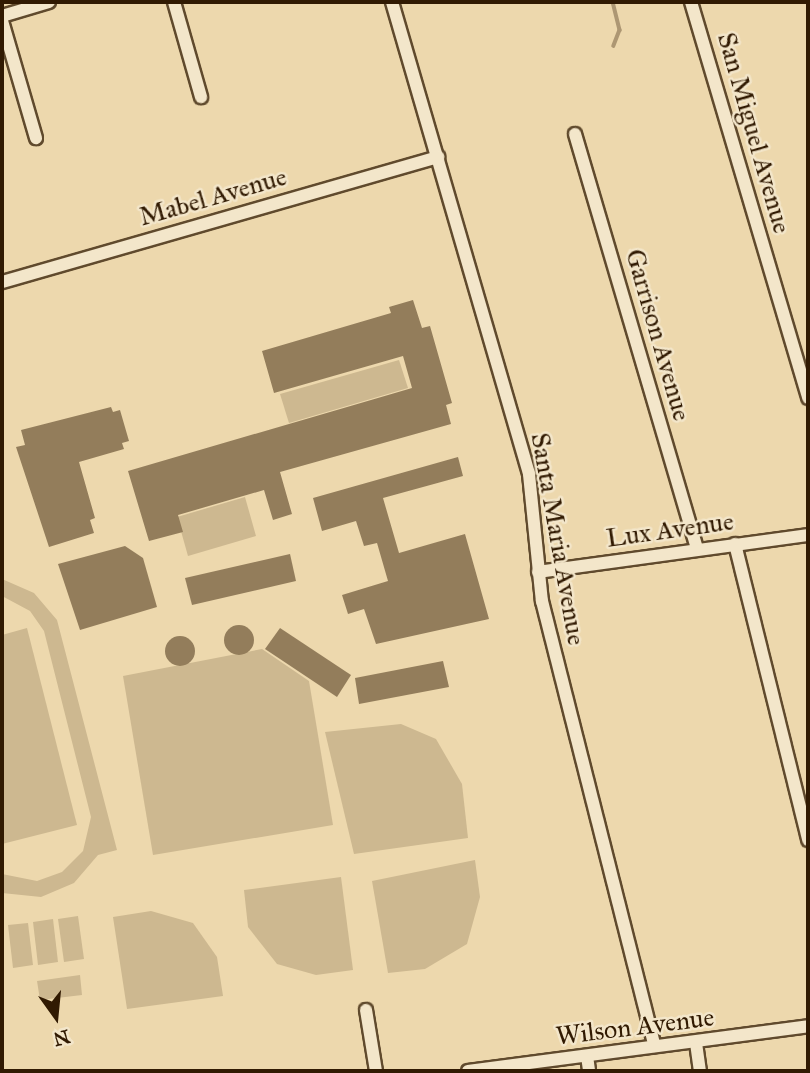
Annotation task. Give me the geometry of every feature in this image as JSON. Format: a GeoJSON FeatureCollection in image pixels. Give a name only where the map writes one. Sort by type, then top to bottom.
{"type":"FeatureCollection","features":[{"type":"Feature","properties":{"kind":"street"},"geometry":{"type":"LineString","coordinates":[[36,138],[2,18],[49,2]]}},
{"type":"Feature","properties":{"kind":"street"},"geometry":{"type":"LineString","coordinates":[[174,2],[201,97]]}},
{"type":"Feature","properties":{"kind":"street","name":"Santa Maria Avenue"},"geometry":{"type":"LineString","coordinates":[[392,2],[529,474],[538,572],[569,720],[655,1046]]}},
{"type":"Feature","properties":{"kind":"street","name":"San Miguel Avenue"},"geometry":{"type":"LineString","coordinates":[[691,2],[808,398]]}},
{"type":"Feature","properties":{"kind":"street","name":"Garrison Avenue"},"geometry":{"type":"LineString","coordinates":[[575,134],[697,549]]}},
{"type":"Feature","properties":{"kind":"street","name":"Mabel Avenue"},"geometry":{"type":"LineString","coordinates":[[2,282],[438,157]]}},
{"type":"Feature","properties":{"kind":"street","name":"Lux Avenue"},"geometry":{"type":"LineString","coordinates":[[538,572],[808,535]]}},
{"type":"Feature","properties":{"kind":"street"},"geometry":{"type":"LineString","coordinates":[[735,544],[808,840]]}},
{"type":"Feature","properties":{"kind":"street"},"geometry":{"type":"LineString","coordinates":[[366,1010],[376,1071]]}},
{"type":"Feature","properties":{"kind":"street","name":"Wilson Avenue"},"geometry":{"type":"LineString","coordinates":[[468,1071],[696,1043],[808,1026]]}},
{"type":"Feature","properties":{"kind":"street"},"geometry":{"type":"LineString","coordinates":[[696,1043],[700,1071]]}},
{"type":"Feature","properties":{"kind":"street"},"geometry":{"type":"LineString","coordinates":[[587,1056],[589,1071]]}},
{"type":"Feature","properties":{"kind":"shaded area"},"geometry":{"type":"Polygon","coordinates":[[[399,360],[408,388],[289,423],[280,394],[399,360]]]}},
{"type":"Feature","properties":{"kind":"shaded area"},"geometry":{"type":"Polygon","coordinates":[[[245,497],[256,536],[188,556],[177,517],[245,497]]]}},
{"type":"Feature","properties":{"kind":"shaded area"},"geometry":{"type":"Polygon","coordinates":[[[2,579],[34,593],[57,620],[117,850],[98,855],[74,883],[41,897],[2,893],[2,874],[37,881],[62,872],[83,851],[91,817],[44,631],[30,611],[2,596],[2,579]]]}},
{"type":"Feature","properties":{"kind":"shaded area"},"geometry":{"type":"Polygon","coordinates":[[[27,628],[77,825],[2,844],[2,635],[27,628]]]}},
{"type":"Feature","properties":{"kind":"shaded area"},"geometry":{"type":"Polygon","coordinates":[[[262,649],[309,681],[333,825],[153,855],[123,676],[262,649]]]}},
{"type":"Feature","properties":{"kind":"shaded area"},"geometry":{"type":"Polygon","coordinates":[[[401,724],[436,739],[462,784],[468,838],[354,854],[325,732],[401,724]]]}},
{"type":"Feature","properties":{"kind":"shaded area"},"geometry":{"type":"Polygon","coordinates":[[[475,860],[480,897],[467,944],[425,969],[388,973],[372,881],[475,860]]]}},
{"type":"Feature","properties":{"kind":"shaded area"},"geometry":{"type":"Polygon","coordinates":[[[341,877],[353,970],[316,975],[277,964],[248,927],[244,890],[341,877]]]}},
{"type":"Feature","properties":{"kind":"shaded area"},"geometry":{"type":"Polygon","coordinates":[[[151,911],[193,923],[217,957],[223,996],[127,1009],[113,917],[151,911]]]}},
{"type":"Feature","properties":{"kind":"shaded area"},"geometry":{"type":"Polygon","coordinates":[[[78,916],[84,959],[64,962],[58,919],[78,916]]]}},
{"type":"Feature","properties":{"kind":"shaded area"},"geometry":{"type":"Polygon","coordinates":[[[53,919],[58,962],[38,965],[33,922],[53,919]]]}},
{"type":"Feature","properties":{"kind":"shaded area"},"geometry":{"type":"Polygon","coordinates":[[[28,923],[33,965],[13,968],[8,925],[28,923]]]}},
{"type":"Feature","properties":{"kind":"shaded area"},"geometry":{"type":"Polygon","coordinates":[[[80,975],[82,995],[40,1000],[37,981],[80,975]]]}},
{"type":"Feature","properties":{"kind":"building"},"geometry":{"type":"Polygon","coordinates":[[[413,300],[422,328],[430,326],[452,403],[446,405],[451,424],[280,472],[292,514],[273,520],[264,490],[178,515],[183,532],[149,541],[128,471],[412,388],[403,356],[274,393],[262,351],[391,313],[389,307],[413,300]]]}},
{"type":"Feature","properties":{"kind":"building"},"geometry":{"type":"Polygon","coordinates":[[[111,407],[113,412],[120,410],[129,441],[122,443],[124,449],[79,462],[95,518],[90,520],[94,533],[49,547],[16,447],[25,445],[21,430],[111,407]]]}},
{"type":"Feature","properties":{"kind":"building"},"geometry":{"type":"Polygon","coordinates":[[[458,457],[463,476],[383,498],[399,553],[465,534],[489,619],[376,644],[364,609],[348,614],[342,595],[388,581],[377,543],[364,546],[356,521],[322,531],[313,498],[458,457]]]}},
{"type":"Feature","properties":{"kind":"building"},"geometry":{"type":"Polygon","coordinates":[[[125,546],[143,558],[157,607],[80,630],[58,564],[125,546]]]}},
{"type":"Feature","properties":{"kind":"building"},"geometry":{"type":"Polygon","coordinates":[[[290,554],[296,581],[192,605],[185,578],[290,554]]]}},
{"type":"Feature","properties":{"kind":"building"},"geometry":{"type":"Polygon","coordinates":[[[239,625],[250,629],[254,640],[250,651],[239,655],[228,651],[224,640],[228,629],[239,625]]]}},
{"type":"Feature","properties":{"kind":"building"},"geometry":{"type":"Polygon","coordinates":[[[280,628],[351,675],[337,697],[265,649],[280,628]]]}},
{"type":"Feature","properties":{"kind":"building"},"geometry":{"type":"Polygon","coordinates":[[[180,636],[191,640],[195,651],[191,662],[180,666],[169,662],[165,651],[169,640],[180,636]]]}},
{"type":"Feature","properties":{"kind":"building"},"geometry":{"type":"Polygon","coordinates":[[[443,661],[449,687],[359,704],[355,678],[443,661]]]}},
{"type":"Feature","properties":{"kind":"waterway"},"geometry":{"type":"LineString","coordinates":[[613,2],[620,30],[614,46]]}}]}
